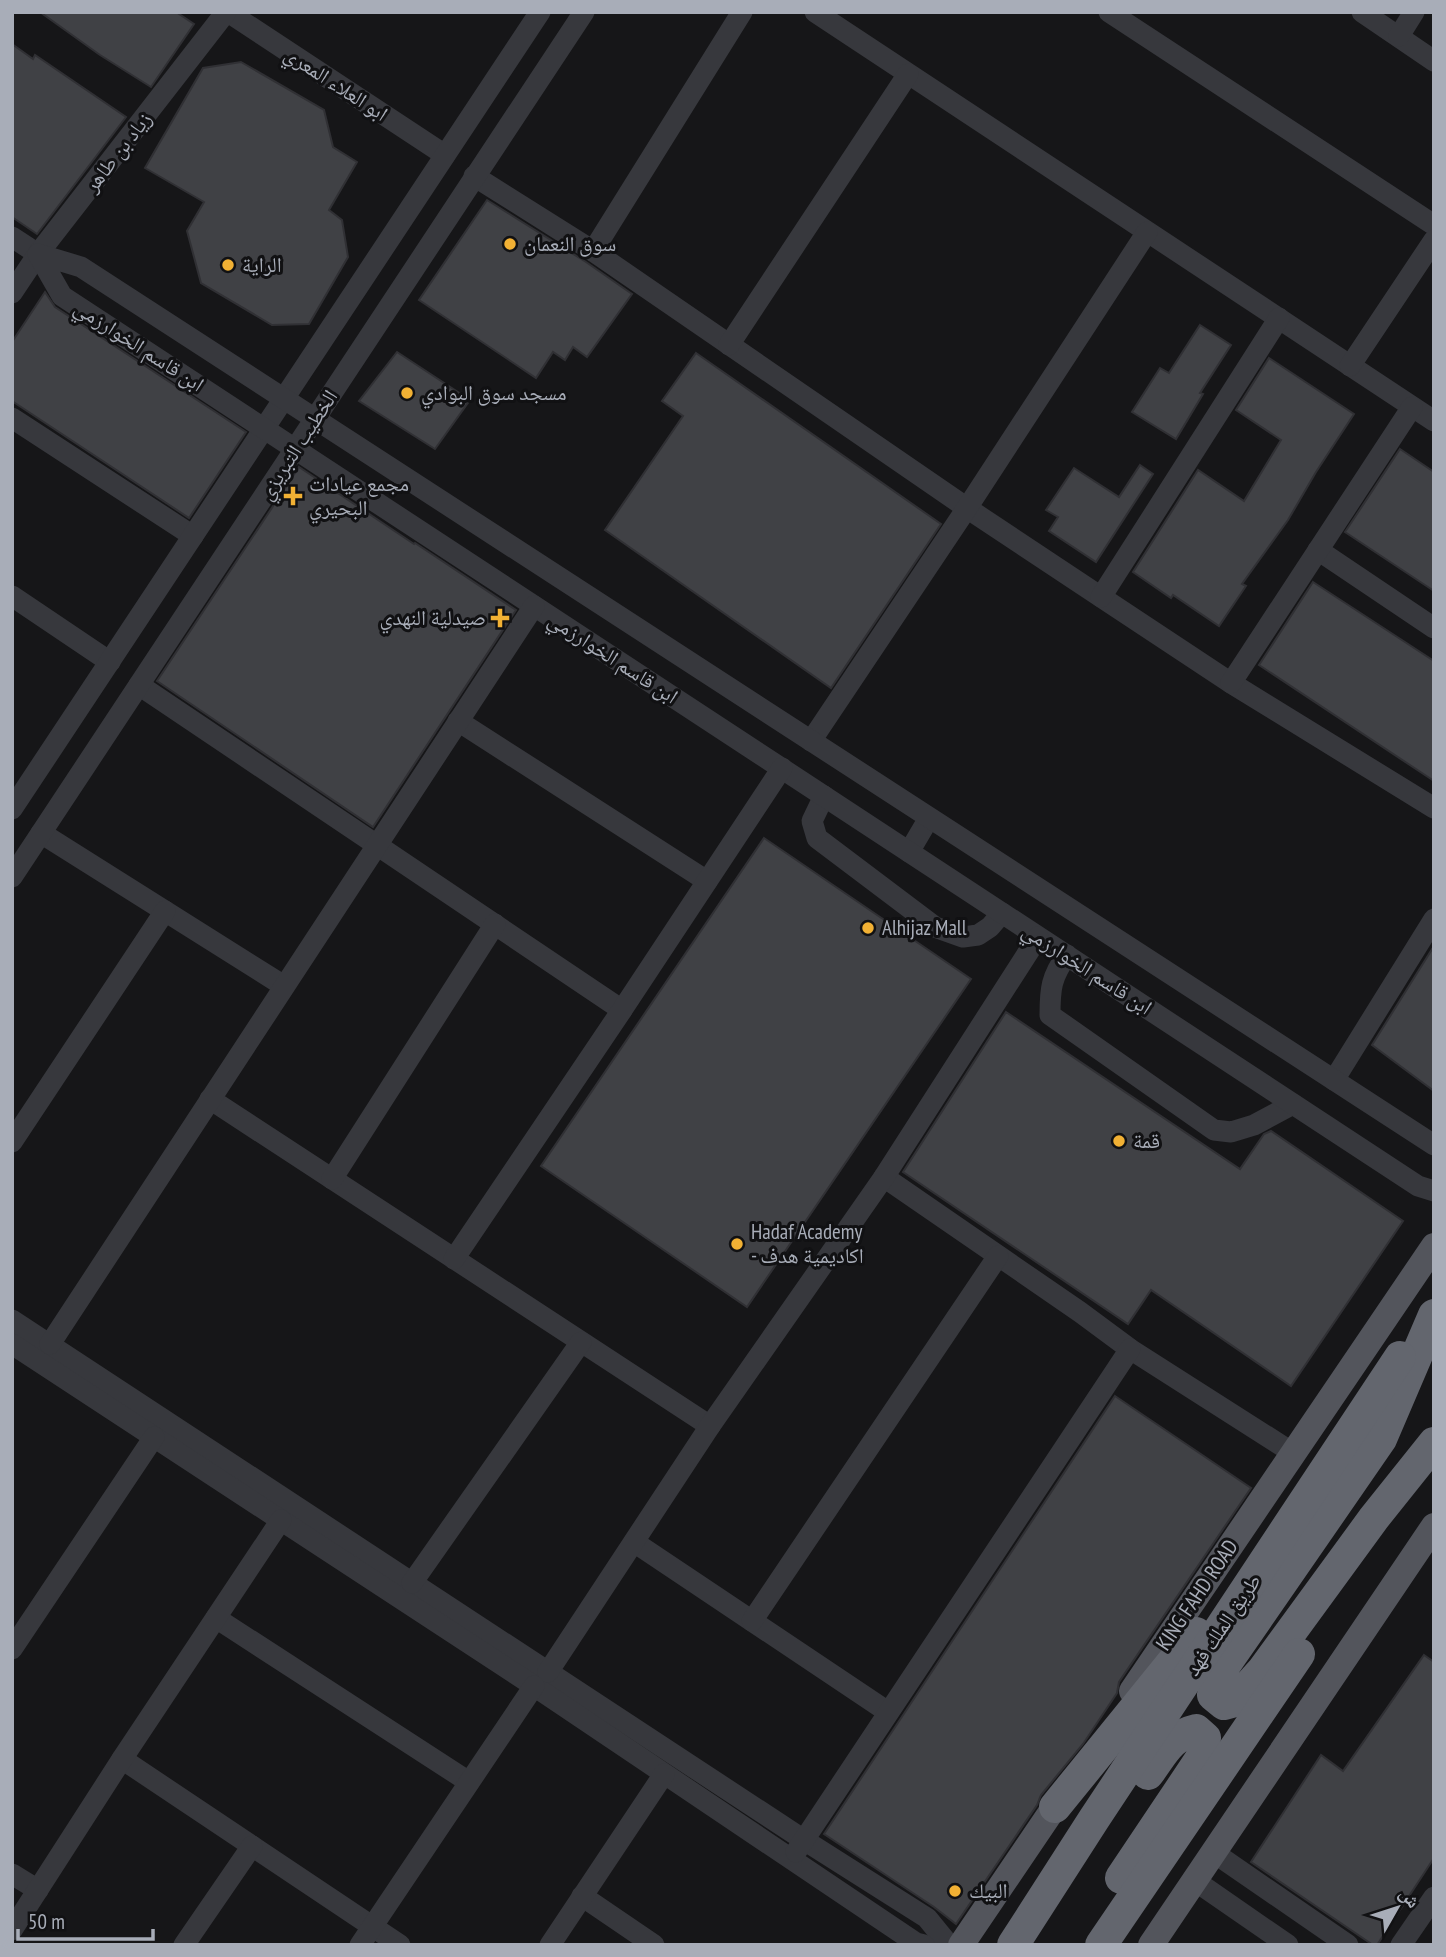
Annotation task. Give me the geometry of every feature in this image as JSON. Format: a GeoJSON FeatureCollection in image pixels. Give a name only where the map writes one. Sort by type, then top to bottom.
{"type":"FeatureCollection","features":[{"type":"Feature","properties":{"kind":"highway","name":"طريق الملك فهد"},"geometry":{"type":"LineString","coordinates":[[1013,1945],[1434,1306]]}},
{"type":"Feature","properties":{"kind":"highway"},"geometry":{"type":"LineString","coordinates":[[1434,1315],[1381,1439],[1220,1671],[1213,1695],[1224,1704],[1235,1701],[1263,1670],[1374,1518],[1434,1443]]}},
{"type":"Feature","properties":{"kind":"highway"},"geometry":{"type":"LineString","coordinates":[[1101,1945],[1434,1457]]}},
{"type":"Feature","properties":{"kind":"highway"},"geometry":{"type":"LineString","coordinates":[[1055,1807],[1311,1491]]}},
{"type":"Feature","properties":{"kind":"highway"},"geometry":{"type":"LineString","coordinates":[[1028,1945],[1170,1744],[1182,1733],[1196,1730],[1205,1738],[1202,1757],[1079,1945]]}},
{"type":"Feature","properties":{"kind":"main road","name":"KING FAHD ROAD"},"geometry":{"type":"LineString","coordinates":[[961,1945],[1434,1247]]}},
{"type":"Feature","properties":{"kind":"main road"},"geometry":{"type":"LineString","coordinates":[[1151,1945],[1434,1526]]}},
{"type":"Feature","properties":{"kind":"street","name":"ابو العلاء المعري"},"geometry":{"type":"LineString","coordinates":[[227,12],[445,155]]}},
{"type":"Feature","properties":{"kind":"street","name":"زياد بن طاهر"},"geometry":{"type":"LineString","coordinates":[[12,293],[38,254],[227,12]]}},
{"type":"Feature","properties":{"kind":"street","name":"الخطيب التبريزي"},"geometry":{"type":"LineString","coordinates":[[12,877],[584,12]]}},
{"type":"Feature","properties":{"kind":"street"},"geometry":{"type":"LineString","coordinates":[[593,251],[742,12]]}},
{"type":"Feature","properties":{"kind":"street"},"geometry":{"type":"LineString","coordinates":[[816,12],[1434,421]]}},
{"type":"Feature","properties":{"kind":"street"},"geometry":{"type":"LineString","coordinates":[[1109,12],[1434,226]]}},
{"type":"Feature","properties":{"kind":"street"},"geometry":{"type":"LineString","coordinates":[[1362,12],[1434,61]]}},
{"type":"Feature","properties":{"kind":"street"},"geometry":{"type":"LineString","coordinates":[[1399,36],[1414,12]]}},
{"type":"Feature","properties":{"kind":"street","name":"الخطيب التبريزي"},"geometry":{"type":"LineString","coordinates":[[12,809],[445,155],[531,15]]}},
{"type":"Feature","properties":{"kind":"street"},"geometry":{"type":"LineString","coordinates":[[729,345],[908,74]]}},
{"type":"Feature","properties":{"kind":"street"},"geometry":{"type":"LineString","coordinates":[[474,176],[593,251],[967,508],[1231,683],[1434,808]]}},
{"type":"Feature","properties":{"kind":"street"},"geometry":{"type":"LineString","coordinates":[[811,741],[1147,232]]}},
{"type":"Feature","properties":{"kind":"street"},"geometry":{"type":"LineString","coordinates":[[12,237],[38,254]]}},
{"type":"Feature","properties":{"kind":"street"},"geometry":{"type":"LineString","coordinates":[[1350,366],[1434,240]]}},
{"type":"Feature","properties":{"kind":"street","name":"ابن قاسم الخوارزمي"},"geometry":{"type":"LineString","coordinates":[[38,254],[81,267],[1434,1145]]}},
{"type":"Feature","properties":{"kind":"street","name":"ابن قاسم الخوارزمي"},"geometry":{"type":"LineString","coordinates":[[38,254],[62,296],[1418,1186],[1434,1191]]}},
{"type":"Feature","properties":{"kind":"street"},"geometry":{"type":"LineString","coordinates":[[1101,597],[1279,318]]}},
{"type":"Feature","properties":{"kind":"street"},"geometry":{"type":"LineString","coordinates":[[1231,683],[1412,407]]}},
{"type":"Feature","properties":{"kind":"street"},"geometry":{"type":"LineString","coordinates":[[12,418],[193,536]]}},
{"type":"Feature","properties":{"kind":"street"},"geometry":{"type":"LineString","coordinates":[[1318,550],[1434,628]]}},
{"type":"Feature","properties":{"kind":"street"},"geometry":{"type":"LineString","coordinates":[[12,596],[110,662]]}},
{"type":"Feature","properties":{"kind":"street"},"geometry":{"type":"LineString","coordinates":[[50,1344],[534,606]]}},
{"type":"Feature","properties":{"kind":"street"},"geometry":{"type":"LineString","coordinates":[[139,685],[622,1010]]}},
{"type":"Feature","properties":{"kind":"street"},"geometry":{"type":"LineString","coordinates":[[458,721],[707,881]]}},
{"type":"Feature","properties":{"kind":"street"},"geometry":{"type":"LineString","coordinates":[[454,1259],[782,768]]}},
{"type":"Feature","properties":{"kind":"street"},"geometry":{"type":"LineString","coordinates":[[824,796],[813,821],[817,838],[935,927],[963,937],[978,935],[990,927],[1002,913]]}},
{"type":"Feature","properties":{"kind":"street"},"geometry":{"type":"LineString","coordinates":[[909,852],[929,818]]}},
{"type":"Feature","properties":{"kind":"street"},"geometry":{"type":"LineString","coordinates":[[41,833],[284,986]]}},
{"type":"Feature","properties":{"kind":"street"},"geometry":{"type":"LineString","coordinates":[[12,1142],[165,911]]}},
{"type":"Feature","properties":{"kind":"street"},"geometry":{"type":"LineString","coordinates":[[1334,1080],[1434,919]]}},
{"type":"Feature","properties":{"kind":"street"},"geometry":{"type":"LineString","coordinates":[[332,1179],[495,924]]}},
{"type":"Feature","properties":{"kind":"street"},"geometry":{"type":"LineString","coordinates":[[360,1945],[710,1426],[884,1177],[1038,937]]}},
{"type":"Feature","properties":{"kind":"street"},"geometry":{"type":"LineString","coordinates":[[1066,956],[1056,970],[1050,989],[1050,1015],[1214,1130],[1231,1132],[1254,1125],[1293,1104]]}},
{"type":"Feature","properties":{"kind":"street"},"geometry":{"type":"LineString","coordinates":[[210,1099],[710,1426]]}},
{"type":"Feature","properties":{"kind":"street"},"geometry":{"type":"LineString","coordinates":[[884,1177],[1130,1349],[1293,1453]]}},
{"type":"Feature","properties":{"kind":"street"},"geometry":{"type":"LineString","coordinates":[[752,1621],[998,1255]]}},
{"type":"Feature","properties":{"kind":"street"},"geometry":{"type":"LineString","coordinates":[[12,1320],[412,1583],[664,1774],[916,1943],[924,1945]]}},
{"type":"Feature","properties":{"kind":"street"},"geometry":{"type":"LineString","coordinates":[[412,1583],[580,1342]]}},
{"type":"Feature","properties":{"kind":"street"},"geometry":{"type":"LineString","coordinates":[[791,1860],[1130,1349]]}},
{"type":"Feature","properties":{"kind":"street"},"geometry":{"type":"LineString","coordinates":[[16,1354],[154,1437],[281,1520],[804,1840],[927,1918],[949,1945]]}},
{"type":"Feature","properties":{"kind":"street"},"geometry":{"type":"LineString","coordinates":[[12,1649],[154,1437]]}},
{"type":"Feature","properties":{"kind":"street"},"geometry":{"type":"LineString","coordinates":[[12,1930],[281,1520]]}},
{"type":"Feature","properties":{"kind":"street"},"geometry":{"type":"LineString","coordinates":[[634,1542],[888,1712]]}},
{"type":"Feature","properties":{"kind":"street"},"geometry":{"type":"LineString","coordinates":[[216,1618],[469,1782]]}},
{"type":"Feature","properties":{"kind":"street"},"geometry":{"type":"LineString","coordinates":[[122,1759],[400,1945]]}},
{"type":"Feature","properties":{"kind":"street"},"geometry":{"type":"LineString","coordinates":[[550,1945],[664,1774]]}},
{"type":"Feature","properties":{"kind":"street"},"geometry":{"type":"LineString","coordinates":[[184,1945],[251,1846]]}},
{"type":"Feature","properties":{"kind":"street"},"geometry":{"type":"LineString","coordinates":[[1213,1852],[1348,1945]]}},
{"type":"Feature","properties":{"kind":"street"},"geometry":{"type":"LineString","coordinates":[[12,1874],[38,1890]]}},
{"type":"Feature","properties":{"kind":"street"},"geometry":{"type":"LineString","coordinates":[[1194,1880],[1288,1945]]}},
{"type":"Feature","properties":{"kind":"street"},"geometry":{"type":"LineString","coordinates":[[582,1896],[654,1945]]}},
{"type":"Feature","properties":{"kind":"street"},"geometry":{"type":"LineString","coordinates":[[1401,1945],[1434,1897]]}},
{"type":"Feature","properties":{"kind":"building"},"geometry":{"type":"Polygon","coordinates":[[[40,12],[176,12],[194,24],[151,87],[40,12]]]}},
{"type":"Feature","properties":{"kind":"building"},"geometry":{"type":"Polygon","coordinates":[[[12,44],[33,59],[35,55],[126,117],[37,234],[12,217],[12,44]]]}},
{"type":"Feature","properties":{"kind":"building"},"geometry":{"type":"Polygon","coordinates":[[[241,62],[324,110],[333,147],[357,162],[329,210],[342,220],[348,257],[309,324],[272,325],[201,283],[187,231],[204,202],[145,168],[203,68],[241,62]]]}},
{"type":"Feature","properties":{"kind":"building","name":"سوق النعمان"},"geometry":{"type":"Polygon","coordinates":[[[487,200],[632,294],[587,357],[573,347],[565,360],[553,352],[536,378],[419,300],[487,200]]]}},
{"type":"Feature","properties":{"kind":"building"},"geometry":{"type":"Polygon","coordinates":[[[45,292],[55,307],[246,432],[189,518],[12,401],[12,342],[45,292]]]}},
{"type":"Feature","properties":{"kind":"building"},"geometry":{"type":"Polygon","coordinates":[[[1200,325],[1231,345],[1200,393],[1203,394],[1176,439],[1132,412],[1160,368],[1169,373],[1200,325]]]}},
{"type":"Feature","properties":{"kind":"building"},"geometry":{"type":"Polygon","coordinates":[[[397,352],[470,400],[435,449],[359,401],[397,352]]]}},
{"type":"Feature","properties":{"kind":"building"},"geometry":{"type":"Polygon","coordinates":[[[696,353],[941,524],[831,688],[605,530],[683,416],[662,401],[696,353]]]}},
{"type":"Feature","properties":{"kind":"building"},"geometry":{"type":"Polygon","coordinates":[[[1269,358],[1354,414],[1288,520],[1242,584],[1246,586],[1219,626],[1133,572],[1198,470],[1244,501],[1281,440],[1236,410],[1269,358]]]}},
{"type":"Feature","properties":{"kind":"building"},"geometry":{"type":"Polygon","coordinates":[[[1400,449],[1434,472],[1434,591],[1345,532],[1400,449]]]}},
{"type":"Feature","properties":{"kind":"building"},"geometry":{"type":"Polygon","coordinates":[[[1140,465],[1153,474],[1096,562],[1049,531],[1058,517],[1046,510],[1074,468],[1119,497],[1140,465]]]}},
{"type":"Feature","properties":{"kind":"building"},"geometry":{"type":"Polygon","coordinates":[[[299,467],[516,610],[373,827],[157,681],[299,467]]]}},
{"type":"Feature","properties":{"kind":"building"},"geometry":{"type":"Polygon","coordinates":[[[1313,582],[1434,661],[1434,781],[1259,665],[1313,582]]]}},
{"type":"Feature","properties":{"kind":"building"},"geometry":{"type":"Polygon","coordinates":[[[764,838],[971,979],[747,1307],[541,1166],[764,838]]]}},
{"type":"Feature","properties":{"kind":"building"},"geometry":{"type":"Polygon","coordinates":[[[1434,946],[1434,1091],[1372,1045],[1434,946]]]}},
{"type":"Feature","properties":{"kind":"building"},"geometry":{"type":"Polygon","coordinates":[[[1006,1012],[1240,1169],[1264,1134],[1271,1131],[1403,1221],[1291,1386],[1151,1290],[1128,1324],[903,1172],[1006,1012]]]}},
{"type":"Feature","properties":{"kind":"building"},"geometry":{"type":"Polygon","coordinates":[[[1115,1396],[1251,1488],[1119,1682],[1117,1693],[1083,1744],[1041,1795],[1037,1805],[956,1924],[824,1834],[1115,1396]]]}},
{"type":"Feature","properties":{"kind":"building"},"geometry":{"type":"Polygon","coordinates":[[[1424,1655],[1434,1662],[1434,1858],[1377,1945],[1373,1945],[1251,1862],[1321,1755],[1343,1771],[1424,1655]]]}},
{"type":"Feature","properties":{"kind":"place","name":"سوق النعمان"},"geometry":{"type":"Point","coordinates":[510,244]}},
{"type":"Feature","properties":{"kind":"place","name":"الراية"},"geometry":{"type":"Point","coordinates":[228,265]}},
{"type":"Feature","properties":{"kind":"place","name":"مسجد سوق البوادي"},"geometry":{"type":"Point","coordinates":[407,393]}},
{"type":"Feature","properties":{"kind":"place","name":"مجمع عيادات البحيري"},"geometry":{"type":"Point","coordinates":[293,496]}},
{"type":"Feature","properties":{"kind":"place","name":"صيدلية النهدي"},"geometry":{"type":"Point","coordinates":[500,618]}},
{"type":"Feature","properties":{"kind":"place","name":"Alhijaz Mall"},"geometry":{"type":"Point","coordinates":[868,928]}},
{"type":"Feature","properties":{"kind":"place","name":"قمة"},"geometry":{"type":"Point","coordinates":[1119,1141]}},
{"type":"Feature","properties":{"kind":"place","name":"Hadaf Academy - اكاديمية هدف"},"geometry":{"type":"Point","coordinates":[737,1244]}},
{"type":"Feature","properties":{"kind":"place","name":"البيك"},"geometry":{"type":"Point","coordinates":[955,1891]}}]}
